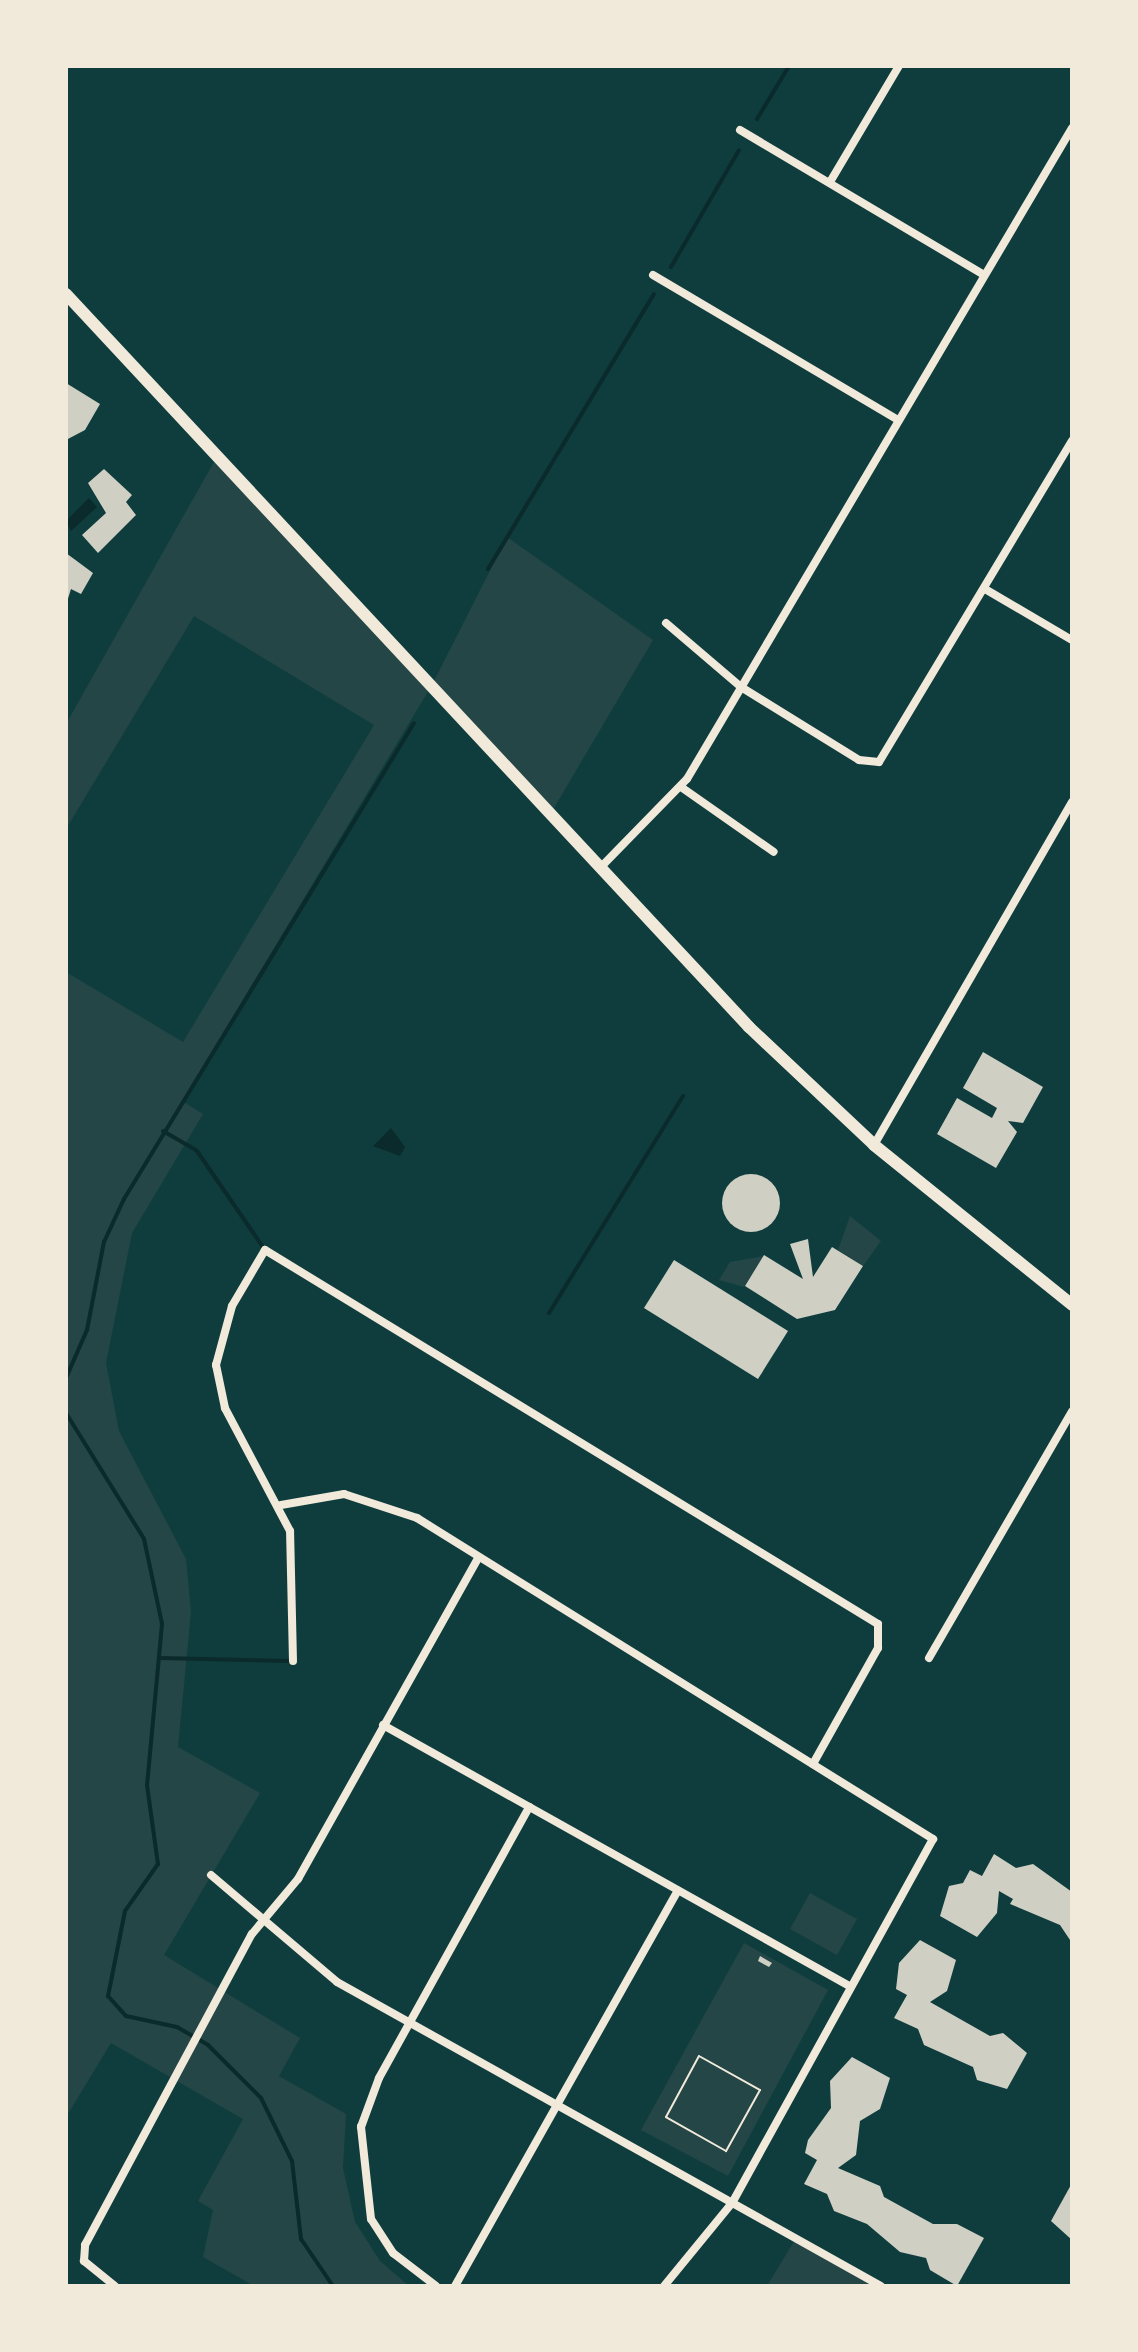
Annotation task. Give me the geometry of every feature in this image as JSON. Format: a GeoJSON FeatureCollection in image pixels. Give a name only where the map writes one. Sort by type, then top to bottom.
{"type":"FeatureCollection","features":[{"type":"Feature","properties":{"kind":"main road"},"geometry":{"type":"LineString","coordinates":[[66,294],[749,1027],[874,1145],[1072,1305]]}},
{"type":"Feature","properties":{"kind":"street"},"geometry":{"type":"LineString","coordinates":[[830,182],[899,66]]}},
{"type":"Feature","properties":{"kind":"street"},"geometry":{"type":"LineString","coordinates":[[600,868],[681,787],[1072,128]]}},
{"type":"Feature","properties":{"kind":"street"},"geometry":{"type":"LineString","coordinates":[[740,130],[984,275]]}},
{"type":"Feature","properties":{"kind":"street"},"geometry":{"type":"LineString","coordinates":[[653,275],[898,420]]}},
{"type":"Feature","properties":{"kind":"street"},"geometry":{"type":"LineString","coordinates":[[666,623],[741,687],[859,760],[876,763],[985,589],[1072,441]]}},
{"type":"Feature","properties":{"kind":"street"},"geometry":{"type":"LineString","coordinates":[[985,589],[1072,640]]}},
{"type":"Feature","properties":{"kind":"street"},"geometry":{"type":"LineString","coordinates":[[681,787],[774,852]]}},
{"type":"Feature","properties":{"kind":"street"},"geometry":{"type":"LineString","coordinates":[[874,1145],[1072,802]]}},
{"type":"Feature","properties":{"kind":"street"},"geometry":{"type":"LineString","coordinates":[[293,1661],[295,1572],[281,1505],[225,1408],[216,1365],[232,1306],[265,1250],[882,1630],[813,1764]]}},
{"type":"Feature","properties":{"kind":"street"},"geometry":{"type":"LineString","coordinates":[[929,1658],[1072,1411]]}},
{"type":"Feature","properties":{"kind":"street"},"geometry":{"type":"LineString","coordinates":[[281,1505],[330,1493],[373,1500],[479,1557],[933,1839],[732,2203],[664,2286]]}},
{"type":"Feature","properties":{"kind":"street"},"geometry":{"type":"LineString","coordinates":[[115,2286],[82,2255],[228,1990],[265,1916],[298,1879],[479,1557]]}},
{"type":"Feature","properties":{"kind":"street"},"geometry":{"type":"LineString","coordinates":[[383,1725],[851,1987]]}},
{"type":"Feature","properties":{"kind":"street"},"geometry":{"type":"LineString","coordinates":[[436,2286],[380,2236],[360,2163],[367,2103],[529,1807]]}},
{"type":"Feature","properties":{"kind":"street"},"geometry":{"type":"LineString","coordinates":[[211,1875],[265,1916],[320,1969],[881,2286]]}},
{"type":"Feature","properties":{"kind":"street"},"geometry":{"type":"LineString","coordinates":[[455,2286],[678,1890]]}},
{"type":"Feature","properties":{"kind":"path"},"geometry":{"type":"LineString","coordinates":[[699,2056],[760,2090],[726,2151],[667,2119],[699,2056]]}},
{"type":"Feature","properties":{"kind":"shaded area"},"geometry":{"type":"Polygon","coordinates":[[[219,453],[433,683],[507,537],[653,640],[551,813],[432,685],[182,1101],[203,1114],[132,1233],[106,1363],[119,1431],[186,1559],[191,1612],[178,1747],[260,1793],[164,1955],[300,2038],[279,2076],[346,2114],[343,2168],[355,2222],[380,2261],[409,2286],[254,2286],[203,2257],[213,2210],[198,2201],[243,2119],[111,2043],[66,2117],[66,972],[183,1042],[374,725],[194,616],[66,829],[66,724],[219,453]]]}},
{"type":"Feature","properties":{"kind":"shaded area"},"geometry":{"type":"Polygon","coordinates":[[[89,498],[97,507],[71,531],[66,521],[89,498]]]}},
{"type":"Feature","properties":{"kind":"shaded area"},"geometry":{"type":"Polygon","coordinates":[[[391,1128],[405,1147],[400,1156],[373,1146],[391,1128]]]}},
{"type":"Feature","properties":{"kind":"shaded area"},"geometry":{"type":"Polygon","coordinates":[[[850,1216],[881,1241],[863,1266],[838,1250],[850,1216]]]}},
{"type":"Feature","properties":{"kind":"shaded area"},"geometry":{"type":"Polygon","coordinates":[[[764,1256],[744,1287],[719,1280],[730,1262],[764,1256]]]}},
{"type":"Feature","properties":{"kind":"shaded area"},"geometry":{"type":"Polygon","coordinates":[[[810,1893],[857,1919],[837,1955],[790,1929],[810,1893]]]}},
{"type":"Feature","properties":{"kind":"shaded area"},"geometry":{"type":"Polygon","coordinates":[[[744,1943],[828,1990],[728,2176],[641,2130],[744,1943]]]}},
{"type":"Feature","properties":{"kind":"shaded area"},"geometry":{"type":"Polygon","coordinates":[[[796,2238],[881,2286],[767,2286],[796,2238]]]}},
{"type":"Feature","properties":{"kind":"building"},"geometry":{"type":"Polygon","coordinates":[[[66,383],[100,404],[85,430],[66,440],[66,383]]]}},
{"type":"Feature","properties":{"kind":"building"},"geometry":{"type":"Polygon","coordinates":[[[104,469],[132,495],[126,502],[136,515],[98,553],[82,535],[106,513],[88,483],[104,469]]]}},
{"type":"Feature","properties":{"kind":"building"},"geometry":{"type":"Polygon","coordinates":[[[66,553],[93,573],[81,594],[71,589],[66,605],[66,553]]]}},
{"type":"Feature","properties":{"kind":"building"},"geometry":{"type":"Polygon","coordinates":[[[983,1052],[1043,1087],[1023,1123],[1008,1121],[1017,1132],[996,1168],[937,1134],[957,1098],[992,1118],[997,1108],[963,1088],[983,1052]]]}},
{"type":"Feature","properties":{"kind":"building"},"geometry":{"type":"Polygon","coordinates":[[[751,1174],[771,1183],[780,1203],[771,1223],[751,1232],[731,1223],[722,1203],[731,1183],[751,1174]]]}},
{"type":"Feature","properties":{"kind":"building"},"geometry":{"type":"Polygon","coordinates":[[[808,1239],[813,1277],[832,1247],[863,1266],[835,1310],[797,1319],[745,1286],[764,1255],[803,1279],[790,1244],[808,1239]]]}},
{"type":"Feature","properties":{"kind":"building"},"geometry":{"type":"Polygon","coordinates":[[[674,1260],[788,1331],[758,1379],[644,1308],[674,1260]]]}},
{"type":"Feature","properties":{"kind":"building"},"geometry":{"type":"Polygon","coordinates":[[[994,1854],[1016,1868],[1033,1864],[1072,1892],[1072,1943],[1060,1925],[1010,1904],[1013,1899],[999,1891],[997,1913],[977,1937],[940,1916],[949,1886],[963,1883],[970,1870],[982,1876],[994,1854]]]}},
{"type":"Feature","properties":{"kind":"building"},"geometry":{"type":"Polygon","coordinates":[[[920,1940],[956,1960],[947,1991],[930,2002],[990,2036],[1003,2033],[1027,2053],[1007,2089],[977,2080],[973,2067],[924,2045],[918,2029],[894,2018],[907,1995],[896,1989],[899,1963],[920,1940]]]}},
{"type":"Feature","properties":{"kind":"building"},"geometry":{"type":"Polygon","coordinates":[[[760,1956],[772,1963],[769,1967],[758,1961],[760,1956]]]}},
{"type":"Feature","properties":{"kind":"building"},"geometry":{"type":"Polygon","coordinates":[[[852,2057],[890,2078],[880,2109],[860,2121],[856,2155],[838,2168],[880,2186],[884,2197],[933,2224],[957,2224],[984,2238],[957,2286],[930,2270],[926,2258],[900,2252],[867,2224],[834,2211],[827,2194],[804,2184],[817,2160],[805,2153],[808,2140],[831,2108],[830,2081],[852,2057]]]}},
{"type":"Feature","properties":{"kind":"building"},"geometry":{"type":"Polygon","coordinates":[[[1072,2183],[1072,2240],[1051,2221],[1072,2183]]]}},
{"type":"Feature","properties":{"kind":"waterway"},"geometry":{"type":"LineString","coordinates":[[757,119],[789,66]]}},
{"type":"Feature","properties":{"kind":"waterway"},"geometry":{"type":"LineString","coordinates":[[671,267],[739,150]]}},
{"type":"Feature","properties":{"kind":"waterway"},"geometry":{"type":"LineString","coordinates":[[488,569],[654,294]]}},
{"type":"Feature","properties":{"kind":"waterway"},"geometry":{"type":"LineString","coordinates":[[66,1378],[87,1330],[104,1242],[124,1199],[414,723]]}},
{"type":"Feature","properties":{"kind":"waterway"},"geometry":{"type":"LineString","coordinates":[[549,1313],[683,1096]]}},
{"type":"Feature","properties":{"kind":"waterway"},"geometry":{"type":"LineString","coordinates":[[163,1131],[197,1151],[265,1250]]}},
{"type":"Feature","properties":{"kind":"waterway"},"geometry":{"type":"LineString","coordinates":[[66,1413],[144,1539],[162,1624],[147,1785],[158,1864],[125,1911],[108,1996],[126,2016],[177,2027],[208,2045],[261,2098],[292,2161],[301,2239],[333,2286]]}},
{"type":"Feature","properties":{"kind":"waterway"},"geometry":{"type":"LineString","coordinates":[[160,1658],[293,1661]]}}]}
